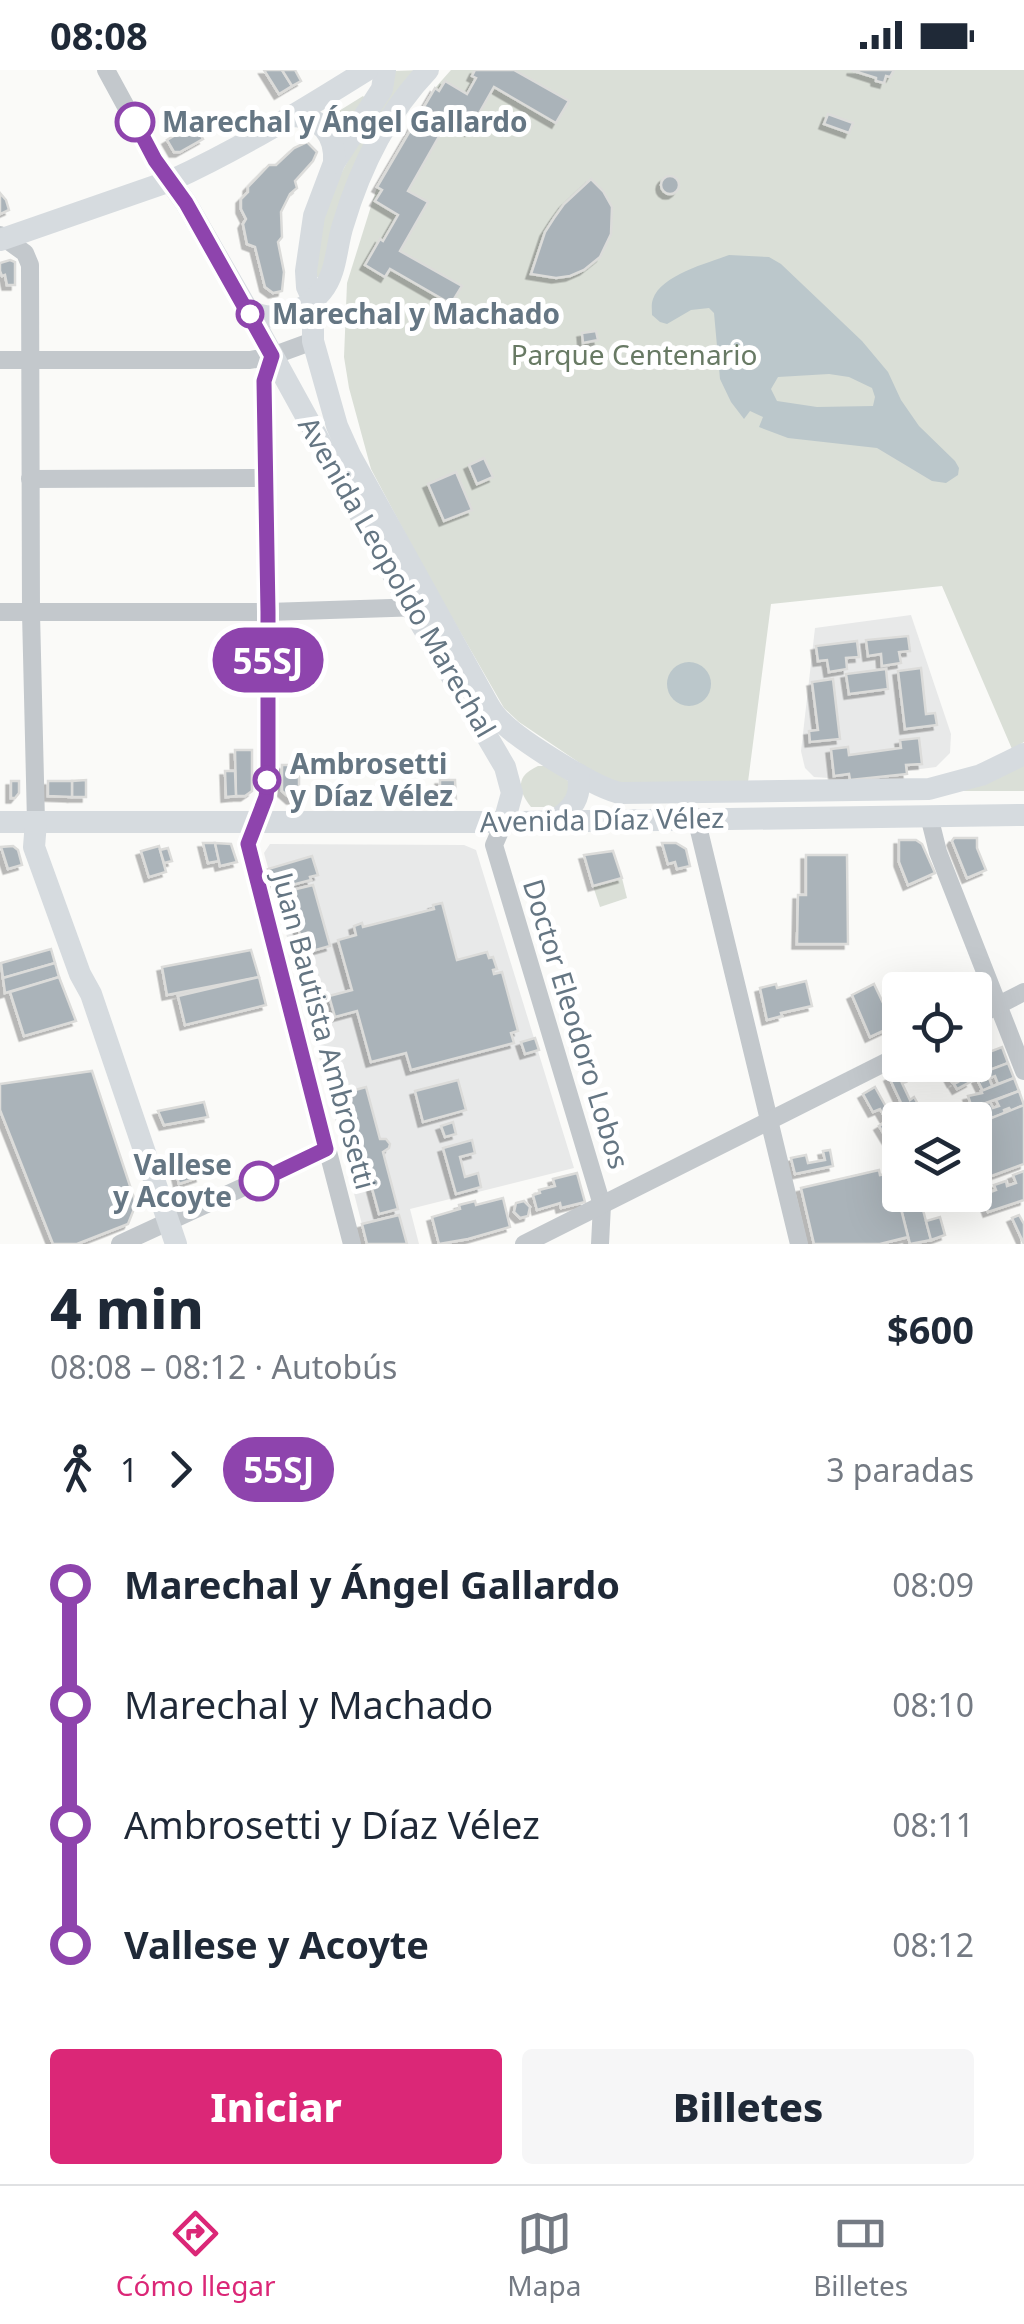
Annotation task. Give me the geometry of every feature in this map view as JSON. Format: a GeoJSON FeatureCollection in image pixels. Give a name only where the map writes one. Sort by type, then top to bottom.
{"type":"FeatureCollection","features":[{"type":"Feature","properties":{"kind":"main road"},"geometry":{"type":"LineString","coordinates":[[2,238],[170,182],[367,70]]}},
{"type":"Feature","properties":{"kind":"main road","name":"Avenida Leopoldo Marechal"},"geometry":{"type":"LineString","coordinates":[[385,70],[382,89],[334,163],[320,197],[306,271],[306,287],[313,300],[313,341],[344,442],[511,785]]}},
{"type":"Feature","properties":{"kind":"main road"},"geometry":{"type":"LineString","coordinates":[[247,309],[261,316],[294,313],[324,289],[358,180],[399,105],[428,70]]}},
{"type":"Feature","properties":{"kind":"main road"},"geometry":{"type":"LineString","coordinates":[[292,116],[310,118],[326,130],[334,146],[334,163]]}},
{"type":"Feature","properties":{"kind":"main road","name":"Avenida Leopoldo Marechal"},"geometry":{"type":"LineString","coordinates":[[170,182],[186,203],[422,607],[492,711],[518,735],[569,768]]}},
{"type":"Feature","properties":{"kind":"main road","name":"Avenida Díaz Vélez"},"geometry":{"type":"LineString","coordinates":[[569,768],[613,792],[915,790],[980,775],[1024,754]]}},
{"type":"Feature","properties":{"kind":"main road"},"geometry":{"type":"LineString","coordinates":[[504,822],[518,770],[532,760],[544,758],[569,768],[579,792],[574,805],[553,821]]}},
{"type":"Feature","properties":{"kind":"main road"},"geometry":{"type":"LineString","coordinates":[[929,816],[933,797],[952,784]]}},
{"type":"Feature","properties":{"kind":"main road"},"geometry":{"type":"LineString","coordinates":[[672,792],[696,818]]}},
{"type":"Feature","properties":{"kind":"main road","name":"Avenida Díaz Vélez"},"geometry":{"type":"LineString","coordinates":[[0,822],[504,822],[929,816],[1018,810]]}},
{"type":"Feature","properties":{"kind":"main road"},"geometry":{"type":"LineString","coordinates":[[36,822],[48,846],[90,972],[91,994],[173,1234]]}},
{"type":"Feature","properties":{"kind":"street"},"geometry":{"type":"LineString","coordinates":[[106,70],[170,182]]}},
{"type":"Feature","properties":{"kind":"street"},"geometry":{"type":"LineString","coordinates":[[2,238],[26,254],[30,265],[36,822]]}},
{"type":"Feature","properties":{"kind":"street"},"geometry":{"type":"LineString","coordinates":[[0,360],[250,360],[313,341]]}},
{"type":"Feature","properties":{"kind":"street","name":"Juan Bautista Ambrosetti"},"geometry":{"type":"LineString","coordinates":[[272,356],[264,381],[268,779],[266,797],[248,844],[352,1244]]}},
{"type":"Feature","properties":{"kind":"street"},"geometry":{"type":"LineString","coordinates":[[30,480],[266,478]]}},
{"type":"Feature","properties":{"kind":"street"},"geometry":{"type":"LineString","coordinates":[[0,612],[268,612],[422,607]]}},
{"type":"Feature","properties":{"kind":"street"},"geometry":{"type":"LineString","coordinates":[[929,816],[938,852],[1024,1071]]}},
{"type":"Feature","properties":{"kind":"street"},"geometry":{"type":"LineString","coordinates":[[696,818],[799,1244]]}},
{"type":"Feature","properties":{"kind":"street","name":"Doctor Eleodoro Lobos"},"geometry":{"type":"LineString","coordinates":[[504,822],[494,845],[602,1205],[600,1244]]}},
{"type":"Feature","properties":{"kind":"street"},"geometry":{"type":"LineString","coordinates":[[992,1008],[1024,992]]}},
{"type":"Feature","properties":{"kind":"street"},"geometry":{"type":"LineString","coordinates":[[524,1244],[882,1064]]}},
{"type":"Feature","properties":{"kind":"street"},"geometry":{"type":"LineString","coordinates":[[120,1244],[173,1234],[326,1149]]}},
{"type":"Feature","properties":{"kind":"shaded area"},"geometry":{"type":"Polygon","coordinates":[[[729,255],[769,257],[781,264],[862,341],[888,372],[919,426],[955,461],[958,475],[946,483],[932,481],[877,448],[788,438],[759,427],[763,417],[750,411],[744,419],[720,379],[714,313],[709,308],[691,310],[667,324],[652,315],[653,299],[665,283],[729,255]],[[778,377],[771,389],[777,401],[817,407],[873,406],[872,388],[849,377],[778,377]]]}},
{"type":"Feature","properties":{"kind":"shaded area"},"geometry":{"type":"Polygon","coordinates":[[[911,615],[951,734],[950,753],[936,767],[843,779],[814,777],[805,768],[801,751],[815,628],[911,615]]]}},
{"type":"Feature","properties":{"kind":"shaded area"},"geometry":{"type":"Polygon","coordinates":[[[689,662],[705,668],[711,684],[705,700],[689,706],[673,700],[667,684],[673,668],[689,662]]]}},
{"type":"Feature","properties":{"kind":"shaded area"},"geometry":{"type":"Polygon","coordinates":[[[270,844],[464,845],[476,850],[574,1168],[410,1209],[419,1244],[367,1244],[264,853],[270,844]]]}},
{"type":"Feature","properties":{"kind":"green space"},"geometry":{"type":"Polygon","coordinates":[[[421,70],[320,277],[315,277],[324,206],[395,71],[421,70]]]}},
{"type":"Feature","properties":{"kind":"green space","name":"Parque Centenario"},"geometry":{"type":"Polygon","coordinates":[[[451,70],[1024,70],[1024,742],[1012,749],[942,586],[771,604],[748,782],[622,784],[605,780],[504,708],[371,469],[344,357],[347,283],[377,187],[435,88],[451,70]]]}},
{"type":"Feature","properties":{"kind":"green space"},"geometry":{"type":"Polygon","coordinates":[[[363,96],[367,100],[341,134],[336,123],[326,119],[363,96]]]}},
{"type":"Feature","properties":{"kind":"green space"},"geometry":{"type":"Polygon","coordinates":[[[1024,763],[1024,791],[962,791],[1024,763]]]}},
{"type":"Feature","properties":{"kind":"green space"},"geometry":{"type":"Polygon","coordinates":[[[538,766],[550,766],[569,782],[569,795],[558,807],[531,807],[523,794],[522,779],[538,766]]]}},
{"type":"Feature","properties":{"kind":"green space"},"geometry":{"type":"Polygon","coordinates":[[[622,878],[627,898],[600,907],[593,886],[622,878]]]}},
{"type":"Feature","properties":{"kind":"building"},"geometry":{"type":"Polygon","coordinates":[[[264,70],[282,70],[292,86],[279,94],[264,70]]]}},
{"type":"Feature","properties":{"kind":"building"},"geometry":{"type":"Polygon","coordinates":[[[282,70],[295,70],[301,81],[292,86],[282,70]]]}},
{"type":"Feature","properties":{"kind":"building"},"geometry":{"type":"Polygon","coordinates":[[[475,70],[514,70],[569,101],[556,123],[494,87],[469,131],[449,119],[408,191],[428,202],[400,251],[462,286],[451,304],[390,269],[385,277],[365,265],[398,215],[375,201],[382,190],[377,187],[435,88],[439,91],[445,81],[467,94],[476,78],[472,76],[475,70]]]}},
{"type":"Feature","properties":{"kind":"building"},"geometry":{"type":"Polygon","coordinates":[[[851,70],[894,70],[884,83],[851,70]]]}},
{"type":"Feature","properties":{"kind":"building"},"geometry":{"type":"Polygon","coordinates":[[[828,114],[853,123],[849,133],[824,124],[828,114]]]}},
{"type":"Feature","properties":{"kind":"building"},"geometry":{"type":"Polygon","coordinates":[[[194,124],[203,139],[174,152],[167,140],[194,124]]]}},
{"type":"Feature","properties":{"kind":"building"},"geometry":{"type":"Polygon","coordinates":[[[307,142],[317,152],[295,181],[297,188],[281,212],[282,237],[278,242],[284,272],[282,291],[273,293],[265,287],[255,247],[247,244],[241,199],[269,165],[276,165],[307,142]]]}},
{"type":"Feature","properties":{"kind":"building"},"geometry":{"type":"Polygon","coordinates":[[[670,176],[679,185],[670,194],[661,185],[670,176]]]}},
{"type":"Feature","properties":{"kind":"building"},"geometry":{"type":"Polygon","coordinates":[[[591,179],[612,207],[611,234],[600,257],[570,276],[531,274],[545,232],[564,204],[591,179]]]}},
{"type":"Feature","properties":{"kind":"building"},"geometry":{"type":"Polygon","coordinates":[[[0,193],[9,210],[0,214],[0,193]]]}},
{"type":"Feature","properties":{"kind":"building"},"geometry":{"type":"Polygon","coordinates":[[[15,262],[15,285],[7,285],[0,271],[0,263],[15,262]]]}},
{"type":"Feature","properties":{"kind":"building"},"geometry":{"type":"Polygon","coordinates":[[[596,331],[598,340],[583,343],[582,333],[596,331]]]}},
{"type":"Feature","properties":{"kind":"building"},"geometry":{"type":"Polygon","coordinates":[[[484,458],[493,477],[477,484],[469,465],[484,458]]]}},
{"type":"Feature","properties":{"kind":"building"},"geometry":{"type":"Polygon","coordinates":[[[456,472],[472,510],[444,521],[428,484],[456,472]]]}},
{"type":"Feature","properties":{"kind":"building"},"geometry":{"type":"Polygon","coordinates":[[[908,636],[910,651],[899,652],[901,663],[882,666],[881,654],[868,656],[866,640],[908,636]]]}},
{"type":"Feature","properties":{"kind":"building"},"geometry":{"type":"Polygon","coordinates":[[[857,641],[859,657],[846,658],[847,669],[829,672],[827,660],[818,661],[816,646],[857,641]]]}},
{"type":"Feature","properties":{"kind":"building"},"geometry":{"type":"Polygon","coordinates":[[[921,668],[926,714],[935,713],[937,725],[905,729],[898,671],[921,668]]]}},
{"type":"Feature","properties":{"kind":"building"},"geometry":{"type":"Polygon","coordinates":[[[886,669],[888,689],[849,694],[846,674],[886,669]]]}},
{"type":"Feature","properties":{"kind":"building"},"geometry":{"type":"Polygon","coordinates":[[[833,679],[840,739],[810,742],[809,731],[818,730],[812,682],[833,679]]]}},
{"type":"Feature","properties":{"kind":"building"},"geometry":{"type":"Polygon","coordinates":[[[919,738],[922,764],[906,765],[907,774],[850,780],[849,774],[834,776],[831,749],[848,747],[849,755],[901,748],[900,740],[919,738]]]}},
{"type":"Feature","properties":{"kind":"building"},"geometry":{"type":"Polygon","coordinates":[[[235,750],[252,750],[252,791],[245,796],[236,796],[235,750]]]}},
{"type":"Feature","properties":{"kind":"building"},"geometry":{"type":"Polygon","coordinates":[[[282,765],[299,765],[299,799],[291,799],[282,791],[282,765]]]}},
{"type":"Feature","properties":{"kind":"building"},"geometry":{"type":"Polygon","coordinates":[[[225,771],[235,771],[236,796],[226,797],[225,771]]]}},
{"type":"Feature","properties":{"kind":"building"},"geometry":{"type":"Polygon","coordinates":[[[86,780],[86,797],[72,797],[72,781],[86,780]]]}},
{"type":"Feature","properties":{"kind":"building"},"geometry":{"type":"Polygon","coordinates":[[[440,780],[455,780],[456,799],[440,800],[440,780]]]}},
{"type":"Feature","properties":{"kind":"building"},"geometry":{"type":"Polygon","coordinates":[[[11,781],[19,781],[15,798],[11,798],[11,781]]]}},
{"type":"Feature","properties":{"kind":"building"},"geometry":{"type":"Polygon","coordinates":[[[48,781],[72,781],[72,797],[48,796],[48,781]]]}},
{"type":"Feature","properties":{"kind":"building"},"geometry":{"type":"Polygon","coordinates":[[[954,838],[977,838],[986,870],[967,878],[954,838]]]}},
{"type":"Feature","properties":{"kind":"building"},"geometry":{"type":"Polygon","coordinates":[[[899,840],[922,844],[935,873],[908,885],[899,862],[899,840]]]}},
{"type":"Feature","properties":{"kind":"building"},"geometry":{"type":"Polygon","coordinates":[[[203,843],[215,843],[219,861],[208,863],[203,843]]]}},
{"type":"Feature","properties":{"kind":"building"},"geometry":{"type":"Polygon","coordinates":[[[215,843],[231,844],[237,862],[220,866],[215,843]]]}},
{"type":"Feature","properties":{"kind":"building"},"geometry":{"type":"Polygon","coordinates":[[[662,843],[676,843],[686,849],[690,866],[677,869],[675,862],[668,864],[662,843]]]}},
{"type":"Feature","properties":{"kind":"building"},"geometry":{"type":"Polygon","coordinates":[[[13,846],[22,865],[8,869],[1,847],[13,846]]]}},
{"type":"Feature","properties":{"kind":"building"},"geometry":{"type":"Polygon","coordinates":[[[159,846],[166,872],[149,877],[141,851],[159,846]]]}},
{"type":"Feature","properties":{"kind":"building"},"geometry":{"type":"Polygon","coordinates":[[[168,848],[172,861],[164,863],[160,850],[168,848]]]}},
{"type":"Feature","properties":{"kind":"building"},"geometry":{"type":"Polygon","coordinates":[[[613,851],[622,878],[593,886],[584,855],[613,851]]]}},
{"type":"Feature","properties":{"kind":"building"},"geometry":{"type":"Polygon","coordinates":[[[806,855],[847,855],[848,944],[797,944],[798,895],[806,895],[806,855]]]}},
{"type":"Feature","properties":{"kind":"building"},"geometry":{"type":"Polygon","coordinates":[[[312,856],[318,875],[288,886],[283,878],[285,885],[274,889],[268,869],[312,856]]]}},
{"type":"Feature","properties":{"kind":"building"},"geometry":{"type":"Polygon","coordinates":[[[313,885],[330,946],[305,953],[288,891],[313,885]]]}},
{"type":"Feature","properties":{"kind":"building"},"geometry":{"type":"Polygon","coordinates":[[[442,903],[457,960],[487,952],[497,969],[494,974],[502,972],[518,1031],[511,1033],[514,1043],[411,1070],[406,1053],[371,1062],[357,1011],[335,1017],[329,996],[352,990],[338,940],[356,935],[354,926],[362,923],[363,927],[434,909],[433,905],[442,903]]]}},
{"type":"Feature","properties":{"kind":"building"},"geometry":{"type":"Polygon","coordinates":[[[51,949],[55,963],[3,978],[1,963],[51,949]]]}},
{"type":"Feature","properties":{"kind":"building"},"geometry":{"type":"Polygon","coordinates":[[[251,950],[259,977],[167,995],[162,967],[251,950]]]}},
{"type":"Feature","properties":{"kind":"building"},"geometry":{"type":"Polygon","coordinates":[[[55,963],[59,977],[5,993],[3,978],[55,963]]]}},
{"type":"Feature","properties":{"kind":"building"},"geometry":{"type":"Polygon","coordinates":[[[59,977],[76,1021],[24,1036],[10,992],[59,977]]]}},
{"type":"Feature","properties":{"kind":"building"},"geometry":{"type":"Polygon","coordinates":[[[259,977],[266,1005],[185,1025],[178,996],[259,977]]]}},
{"type":"Feature","properties":{"kind":"building"},"geometry":{"type":"Polygon","coordinates":[[[806,981],[812,1006],[767,1020],[760,988],[806,981]]]}},
{"type":"Feature","properties":{"kind":"building"},"geometry":{"type":"Polygon","coordinates":[[[874,984],[882,1001],[882,1031],[870,1037],[852,995],[874,984]]]}},
{"type":"Feature","properties":{"kind":"building"},"geometry":{"type":"Polygon","coordinates":[[[535,1038],[539,1050],[525,1054],[521,1042],[535,1038]]]}},
{"type":"Feature","properties":{"kind":"building"},"geometry":{"type":"Polygon","coordinates":[[[1002,1047],[1008,1063],[992,1069],[992,1051],[1002,1047]]]}},
{"type":"Feature","properties":{"kind":"building"},"geometry":{"type":"Polygon","coordinates":[[[1008,1063],[1014,1078],[998,1084],[992,1077],[992,1069],[1008,1063]]]}},
{"type":"Feature","properties":{"kind":"building"},"geometry":{"type":"Polygon","coordinates":[[[92,1071],[136,1204],[128,1224],[77,1244],[53,1244],[0,1110],[0,1084],[92,1071]]]}},
{"type":"Feature","properties":{"kind":"building"},"geometry":{"type":"Polygon","coordinates":[[[1014,1078],[1019,1091],[989,1102],[970,1102],[968,1096],[1014,1078]]]}},
{"type":"Feature","properties":{"kind":"building"},"geometry":{"type":"Polygon","coordinates":[[[458,1080],[466,1110],[423,1122],[415,1091],[458,1080]]]}},
{"type":"Feature","properties":{"kind":"building"},"geometry":{"type":"Polygon","coordinates":[[[891,1082],[906,1082],[902,1083],[910,1100],[914,1097],[917,1102],[901,1102],[891,1082]]]}},
{"type":"Feature","properties":{"kind":"building"},"geometry":{"type":"Polygon","coordinates":[[[978,1082],[990,1082],[992,1086],[983,1091],[978,1082]]]}},
{"type":"Feature","properties":{"kind":"building"},"geometry":{"type":"Polygon","coordinates":[[[366,1087],[380,1139],[390,1144],[383,1152],[398,1209],[379,1214],[366,1166],[359,1168],[345,1117],[354,1115],[348,1092],[366,1087]]]}},
{"type":"Feature","properties":{"kind":"building"},"geometry":{"type":"Polygon","coordinates":[[[875,1087],[883,1102],[882,1112],[880,1109],[873,1112],[863,1094],[875,1087]]]}},
{"type":"Feature","properties":{"kind":"building"},"geometry":{"type":"Polygon","coordinates":[[[1019,1091],[1024,1105],[992,1118],[992,1106],[999,1106],[996,1100],[1019,1091]]]}},
{"type":"Feature","properties":{"kind":"building"},"geometry":{"type":"Polygon","coordinates":[[[204,1102],[208,1117],[164,1125],[158,1111],[204,1102]]]}},
{"type":"Feature","properties":{"kind":"building"},"geometry":{"type":"Polygon","coordinates":[[[1024,1105],[1024,1164],[992,1176],[992,1118],[1024,1105]]]}},
{"type":"Feature","properties":{"kind":"building"},"geometry":{"type":"Polygon","coordinates":[[[453,1122],[456,1134],[445,1137],[441,1126],[453,1122]]]}},
{"type":"Feature","properties":{"kind":"building"},"geometry":{"type":"Polygon","coordinates":[[[472,1140],[475,1153],[460,1157],[465,1177],[478,1173],[481,1187],[456,1194],[443,1148],[472,1140]]]}},
{"type":"Feature","properties":{"kind":"building"},"geometry":{"type":"Polygon","coordinates":[[[830,1150],[833,1166],[795,1174],[791,1158],[806,1155],[808,1163],[825,1160],[823,1151],[830,1150]]]}},
{"type":"Feature","properties":{"kind":"building"},"geometry":{"type":"Polygon","coordinates":[[[196,1164],[200,1177],[179,1184],[175,1168],[196,1164]]]}},
{"type":"Feature","properties":{"kind":"building"},"geometry":{"type":"Polygon","coordinates":[[[879,1170],[882,1212],[902,1212],[908,1237],[880,1244],[814,1244],[801,1188],[879,1170]]]}},
{"type":"Feature","properties":{"kind":"building"},"geometry":{"type":"Polygon","coordinates":[[[1024,1171],[1024,1200],[992,1211],[994,1185],[1016,1183],[1013,1175],[1024,1171]]]}},
{"type":"Feature","properties":{"kind":"building"},"geometry":{"type":"Polygon","coordinates":[[[577,1173],[585,1202],[561,1208],[560,1203],[537,1210],[533,1195],[555,1186],[553,1179],[577,1173]]]}},
{"type":"Feature","properties":{"kind":"building"},"geometry":{"type":"Polygon","coordinates":[[[503,1198],[510,1227],[439,1244],[432,1217],[460,1209],[459,1205],[503,1198]]]}},
{"type":"Feature","properties":{"kind":"building"},"geometry":{"type":"Polygon","coordinates":[[[524,1201],[530,1207],[528,1216],[520,1218],[514,1212],[516,1203],[524,1201]]]}},
{"type":"Feature","properties":{"kind":"building"},"geometry":{"type":"Polygon","coordinates":[[[902,1212],[924,1212],[931,1240],[910,1244],[902,1212]]]}},
{"type":"Feature","properties":{"kind":"building"},"geometry":{"type":"Polygon","coordinates":[[[399,1215],[407,1244],[367,1244],[362,1224],[399,1215]]]}},
{"type":"Feature","properties":{"kind":"building"},"geometry":{"type":"Polygon","coordinates":[[[1019,1215],[1024,1224],[1024,1244],[1012,1218],[1019,1215]]]}},
{"type":"Feature","properties":{"kind":"building"},"geometry":{"type":"Polygon","coordinates":[[[940,1217],[945,1235],[931,1240],[926,1221],[940,1217]]]}},
{"type":"Feature","properties":{"kind":"bus line","name":"55SJ"},"geometry":{"type":"LineString","coordinates":[[135,122],[155,160],[186,203],[272,356],[264,381],[268,779],[266,797],[248,844],[326,1149],[259,1181]]}},
{"type":"Feature","properties":{"kind":"place","name":"Marechal y Ángel Gallardo"},"geometry":{"type":"Point","coordinates":[135,122]}},
{"type":"Feature","properties":{"kind":"place","name":"Marechal y Machado"},"geometry":{"type":"Point","coordinates":[250,314]}},
{"type":"Feature","properties":{"kind":"place","name":"Ambrosetti y Díaz Vélez"},"geometry":{"type":"Point","coordinates":[267,780]}},
{"type":"Feature","properties":{"kind":"place","name":"Vallese y Acoyte"},"geometry":{"type":"Point","coordinates":[259,1181]}}]}
